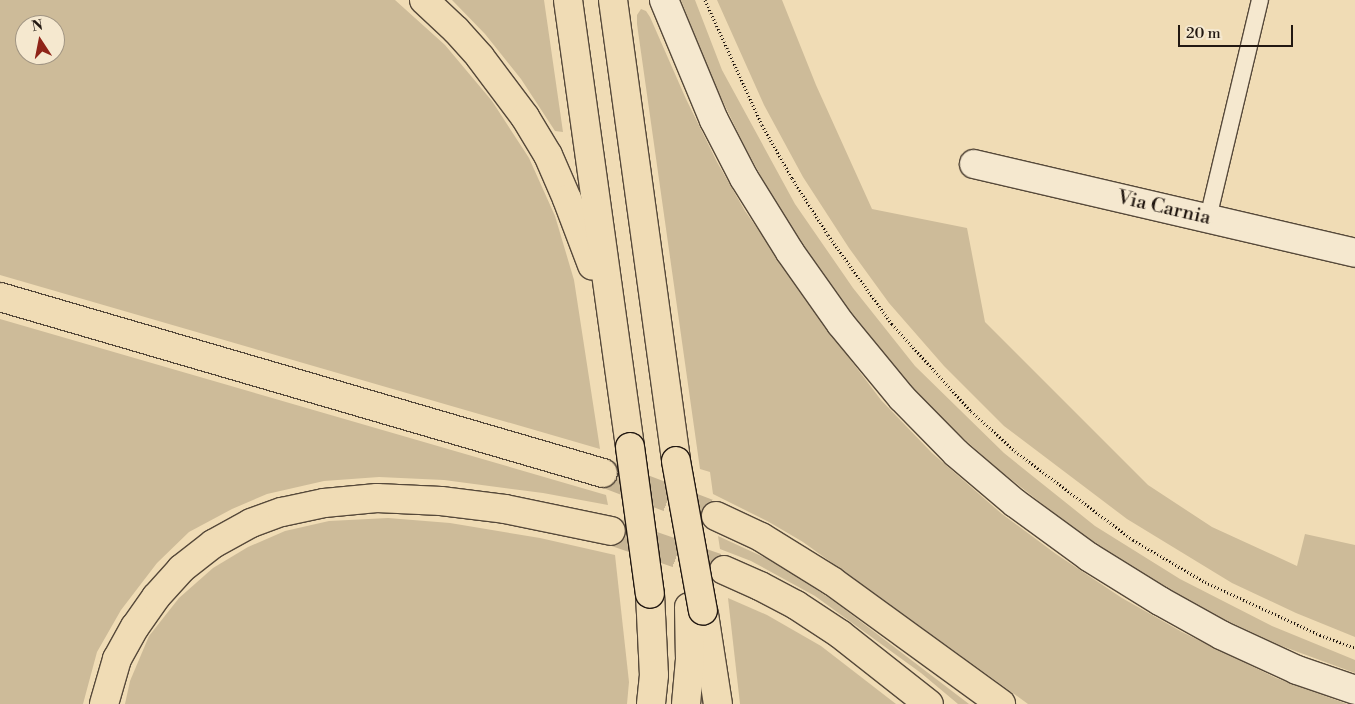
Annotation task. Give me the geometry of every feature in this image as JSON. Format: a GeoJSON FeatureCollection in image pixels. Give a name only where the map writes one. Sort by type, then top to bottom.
{"type":"FeatureCollection","features":[{"type":"Feature","properties":{"kind":"highway"},"geometry":{"type":"LineString","coordinates":[[424,0],[456,30],[504,87],[548,155],[584,242],[614,341]]}},
{"type":"Feature","properties":{"kind":"highway"},"geometry":{"type":"LineString","coordinates":[[568,0],[650,594],[654,675],[651,704]]}},
{"type":"Feature","properties":{"kind":"highway"},"geometry":{"type":"LineString","coordinates":[[613,0],[696,609],[718,704]]}},
{"type":"Feature","properties":{"kind":"highway"},"geometry":{"type":"LineString","coordinates":[[0,297],[603,473]]}},
{"type":"Feature","properties":{"kind":"highway"},"geometry":{"type":"LineString","coordinates":[[104,704],[117,659],[134,627],[156,596],[181,569],[213,544],[252,523],[282,512],[324,503],[377,498],[441,501],[505,508],[611,531]]}},
{"type":"Feature","properties":{"kind":"highway"},"geometry":{"type":"LineString","coordinates":[[716,516],[761,537],[832,581],[1001,704]]}},
{"type":"Feature","properties":{"kind":"highway"},"geometry":{"type":"LineString","coordinates":[[724,570],[760,586],[825,624],[880,664],[928,704]]}},
{"type":"Feature","properties":{"kind":"highway"},"geometry":{"type":"LineString","coordinates":[[686,704],[696,609]]}},
{"type":"Feature","properties":{"kind":"street"},"geometry":{"type":"LineString","coordinates":[[664,0],[714,120],[744,178],[790,252],[841,324],[902,398],[956,453],[1015,503],[1067,541],[1160,601],[1222,635],[1297,670],[1355,690]]}},
{"type":"Feature","properties":{"kind":"street","name":"Via Carnia"},"geometry":{"type":"LineString","coordinates":[[974,164],[1355,253]]}},
{"type":"Feature","properties":{"kind":"lane"},"geometry":{"type":"LineString","coordinates":[[1208,218],[1260,0]]}},
{"type":"Feature","properties":{"kind":"path"},"geometry":{"type":"LineString","coordinates":[[705,0],[733,66],[762,125],[792,178],[828,235],[892,324],[971,411],[1023,457],[1133,540],[1205,582],[1320,635],[1355,648]]}},
{"type":"Feature","properties":{"kind":"shaded area"},"geometry":{"type":"Polygon","coordinates":[[[0,0],[395,0],[445,45],[492,101],[529,158],[555,216],[574,280],[600,449],[0,275],[0,0]]]}},
{"type":"Feature","properties":{"kind":"shaded area"},"geometry":{"type":"Polygon","coordinates":[[[452,0],[544,0],[563,132],[555,131],[521,79],[485,34],[452,0]]]}},
{"type":"Feature","properties":{"kind":"shaded area"},"geometry":{"type":"Polygon","coordinates":[[[681,0],[695,0],[722,70],[795,204],[853,288],[915,366],[1004,453],[1095,526],[1180,579],[1272,626],[1355,660],[1355,673],[1279,645],[1219,617],[1163,587],[1107,553],[998,469],[945,422],[911,387],[843,303],[778,208],[744,145],[711,77],[681,0]]]}},
{"type":"Feature","properties":{"kind":"shaded area"},"geometry":{"type":"Polygon","coordinates":[[[717,0],[782,0],[816,85],[872,209],[967,228],[985,322],[1148,485],[1212,527],[1297,566],[1305,534],[1355,545],[1355,637],[1296,613],[1232,583],[1127,519],[1004,426],[944,366],[889,303],[849,248],[803,177],[764,105],[717,0]]]}},
{"type":"Feature","properties":{"kind":"shaded area"},"geometry":{"type":"Polygon","coordinates":[[[641,9],[646,11],[650,17],[686,99],[717,162],[745,211],[837,342],[881,400],[932,453],[1002,514],[1056,554],[1122,598],[1182,632],[1276,678],[1347,704],[1028,704],[803,542],[769,522],[713,494],[710,472],[700,469],[637,24],[637,15],[641,9]]]}},
{"type":"Feature","properties":{"kind":"shaded area"},"geometry":{"type":"Polygon","coordinates":[[[0,319],[606,495],[608,505],[543,493],[444,480],[379,477],[324,481],[267,494],[232,509],[189,532],[157,563],[121,610],[97,652],[83,704],[0,704],[0,319]]]}},
{"type":"Feature","properties":{"kind":"shaded area"},"geometry":{"type":"Polygon","coordinates":[[[388,518],[450,523],[540,538],[615,555],[629,682],[627,704],[125,704],[130,681],[149,636],[179,598],[213,568],[248,547],[285,531],[329,521],[388,518]]]}},
{"type":"Feature","properties":{"kind":"shaded area"},"geometry":{"type":"Polygon","coordinates":[[[718,536],[770,560],[798,577],[835,602],[969,704],[958,704],[921,673],[815,596],[751,561],[720,549],[718,536]]]}},
{"type":"Feature","properties":{"kind":"shaded area"},"geometry":{"type":"Polygon","coordinates":[[[728,598],[767,615],[821,646],[896,704],[740,704],[728,598]]]}},
{"type":"Feature","properties":{"kind":"tunnel"},"geometry":{"type":"LineString","coordinates":[[603,473],[716,516]]}},
{"type":"Feature","properties":{"kind":"tunnel"},"geometry":{"type":"LineString","coordinates":[[611,531],[724,570]]}}]}
